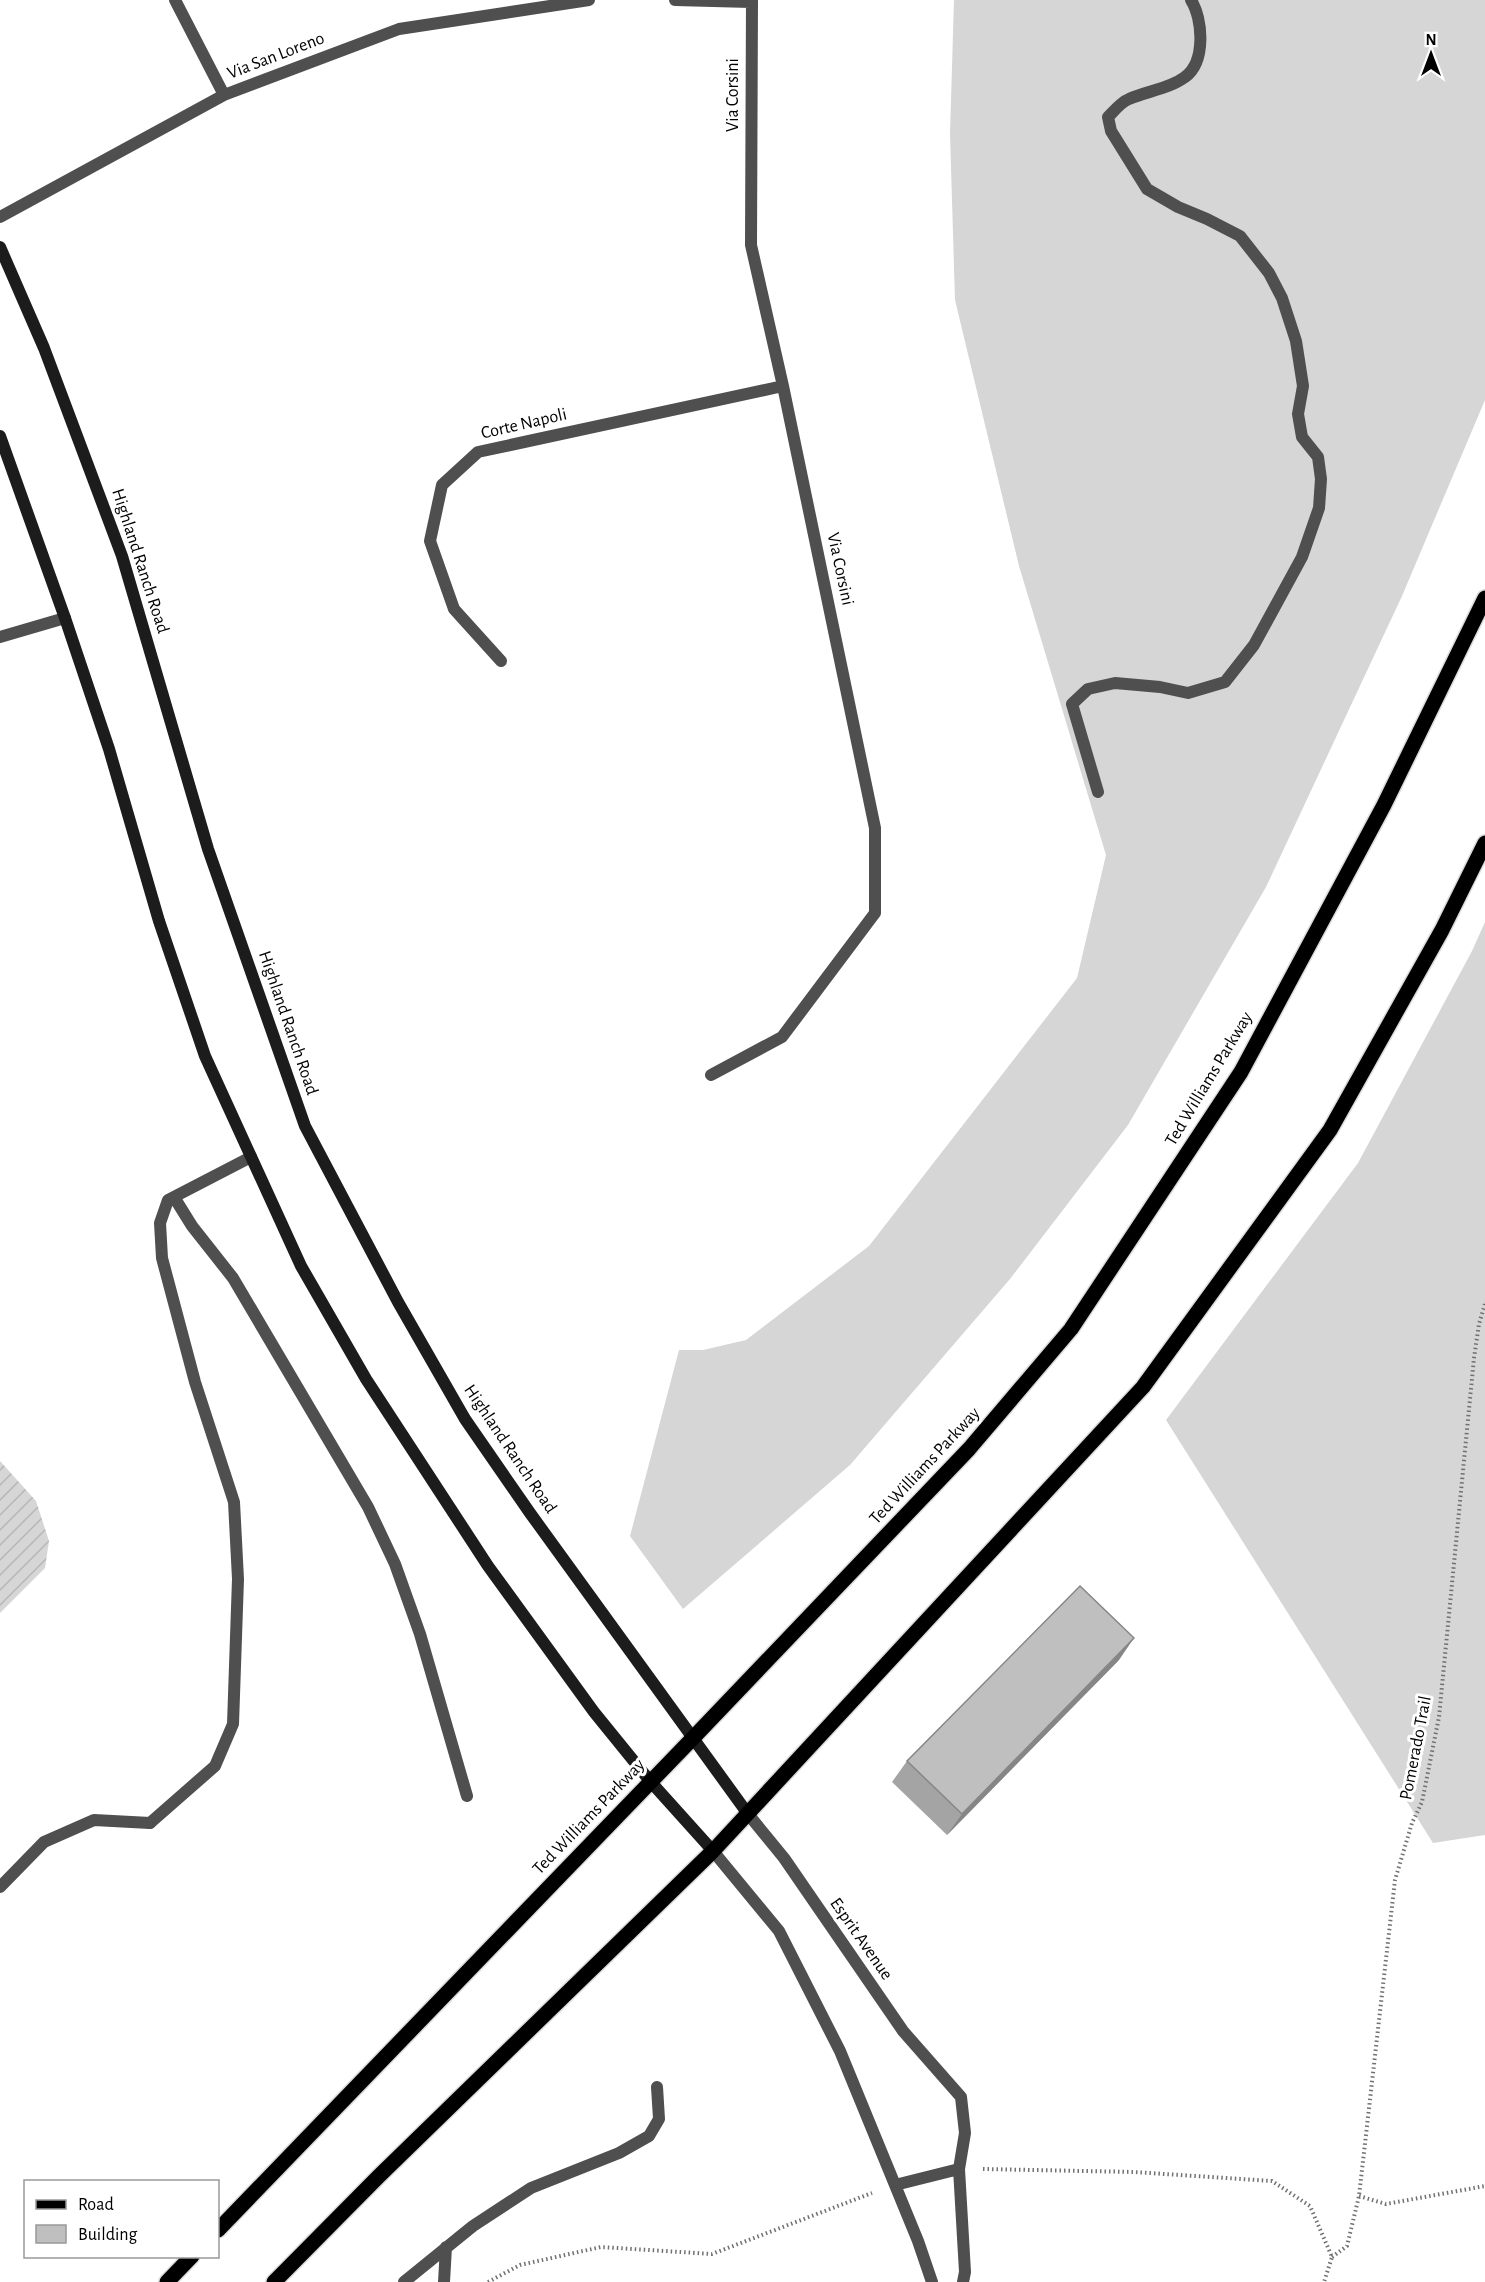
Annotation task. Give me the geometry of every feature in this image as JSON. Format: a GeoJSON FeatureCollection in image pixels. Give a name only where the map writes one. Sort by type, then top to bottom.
{"type":"FeatureCollection","features":[{"type":"Feature","properties":{"kind":"main road","name":"Highland Ranch Road"},"geometry":{"type":"LineString","coordinates":[[0,247],[44,348],[122,556],[208,849],[305,1126],[398,1302],[465,1419],[693,1738]]}},
{"type":"Feature","properties":{"kind":"main road"},"geometry":{"type":"LineString","coordinates":[[0,436],[109,749],[159,921],[201,1044],[301,1266],[366,1378],[488,1566],[594,1712],[650,1781],[712,1851]]}},
{"type":"Feature","properties":{"kind":"main road","name":"Ted Williams Parkway"},"geometry":{"type":"LineString","coordinates":[[219,2229],[969,1449],[1071,1329],[1241,1072],[1384,806],[1485,598]]}},
{"type":"Feature","properties":{"kind":"main road"},"geometry":{"type":"LineString","coordinates":[[274,2282],[748,1814],[1143,1387],[1330,1130],[1442,930],[1485,843]]}},
{"type":"Feature","properties":{"kind":"main road","name":"Esprit Avenue"},"geometry":{"type":"LineString","coordinates":[[693,1738],[748,1814]]}},
{"type":"Feature","properties":{"kind":"main road"},"geometry":{"type":"LineString","coordinates":[[167,2282],[190,2258]]}},
{"type":"Feature","properties":{"kind":"street"},"geometry":{"type":"LineString","coordinates":[[175,0],[224,95]]}},
{"type":"Feature","properties":{"kind":"street","name":"Via San Loreno"},"geometry":{"type":"LineString","coordinates":[[0,217],[224,95],[399,29],[589,0]]}},
{"type":"Feature","properties":{"kind":"street"},"geometry":{"type":"LineString","coordinates":[[675,0],[752,1]]}},
{"type":"Feature","properties":{"kind":"street"},"geometry":{"type":"LineString","coordinates":[[1098,792],[1072,704],[1088,689],[1114,683],[1160,687],[1188,693],[1225,682],[1254,645],[1302,557],[1319,508],[1321,479],[1318,457],[1302,437],[1298,414],[1303,386],[1296,341],[1282,298],[1269,273],[1240,236],[1178,207],[1147,189],[1111,131],[1108,117],[1126,100],[1155,91],[1187,76],[1197,59],[1202,37],[1195,6],[1191,0]]}},
{"type":"Feature","properties":{"kind":"street","name":"Via Corsini"},"geometry":{"type":"LineString","coordinates":[[711,1075],[782,1036],[874,913],[874,828],[752,245],[752,1]]}},
{"type":"Feature","properties":{"kind":"street","name":"Corte Napoli"},"geometry":{"type":"LineString","coordinates":[[501,661],[454,609],[430,541],[442,485],[478,452],[783,386]]}},
{"type":"Feature","properties":{"kind":"street"},"geometry":{"type":"LineString","coordinates":[[0,637],[65,618]]}},
{"type":"Feature","properties":{"kind":"street"},"geometry":{"type":"LineString","coordinates":[[0,1887],[44,1842],[94,1820],[150,1823],[215,1766],[233,1724],[238,1579],[234,1502],[195,1382],[162,1258],[160,1223],[168,1200],[251,1157]]}},
{"type":"Feature","properties":{"kind":"street"},"geometry":{"type":"LineString","coordinates":[[174,1197],[192,1226],[233,1278],[368,1507],[395,1564],[420,1634],[467,1796]]}},
{"type":"Feature","properties":{"kind":"street","name":"Esprit Avenue"},"geometry":{"type":"LineString","coordinates":[[748,1814],[784,1858],[903,2031],[961,2097],[965,2133],[959,2169],[965,2272],[963,2282]]}},
{"type":"Feature","properties":{"kind":"street"},"geometry":{"type":"LineString","coordinates":[[712,1851],[779,1931],[840,2051],[932,2282]]}},
{"type":"Feature","properties":{"kind":"street"},"geometry":{"type":"LineString","coordinates":[[404,2282],[473,2226],[531,2188],[619,2152],[649,2136],[659,2119],[657,2086]]}},
{"type":"Feature","properties":{"kind":"street"},"geometry":{"type":"LineString","coordinates":[[895,2185],[959,2169]]}},
{"type":"Feature","properties":{"kind":"street"},"geometry":{"type":"LineString","coordinates":[[444,2282],[446,2247]]}},
{"type":"Feature","properties":{"kind":"path","name":"Pomerado Trail"},"geometry":{"type":"LineString","coordinates":[[1332,2257],[1347,2246],[1359,2196],[1395,1880],[1412,1823],[1422,1802],[1439,1717],[1474,1358],[1479,1324],[1485,1304]]}},
{"type":"Feature","properties":{"kind":"path"},"geometry":{"type":"LineString","coordinates":[[959,2169],[1134,2172],[1272,2181],[1310,2205],[1332,2257],[1324,2282]]}},
{"type":"Feature","properties":{"kind":"path"},"geometry":{"type":"LineString","coordinates":[[488,2282],[520,2265],[601,2247],[712,2254],[895,2185]]}},
{"type":"Feature","properties":{"kind":"path"},"geometry":{"type":"LineString","coordinates":[[1359,2196],[1386,2204],[1485,2186]]}},
{"type":"Feature","properties":{"kind":"shaded area"},"geometry":{"type":"Polygon","coordinates":[[[954,0],[1485,0],[1485,400],[1402,596],[1266,887],[1128,1125],[1010,1279],[850,1465],[683,1609],[630,1536],[679,1350],[703,1350],[746,1340],[869,1246],[1077,978],[1106,855],[1019,566],[955,300],[950,134],[954,0]]]}},
{"type":"Feature","properties":{"kind":"shaded area"},"geometry":{"type":"Polygon","coordinates":[[[1485,922],[1485,1835],[1433,1843],[1166,1420],[1358,1163],[1472,951],[1485,922]]]}},
{"type":"Feature","properties":{"kind":"shaded area"},"geometry":{"type":"Polygon","coordinates":[[[0,1461],[36,1501],[49,1541],[45,1568],[0,1613],[0,1461]]]}},
{"type":"Feature","properties":{"kind":"building"},"geometry":{"type":"Polygon","coordinates":[[[1080,1586],[1134,1638],[962,1814],[907,1761],[1080,1586]]]}}]}
